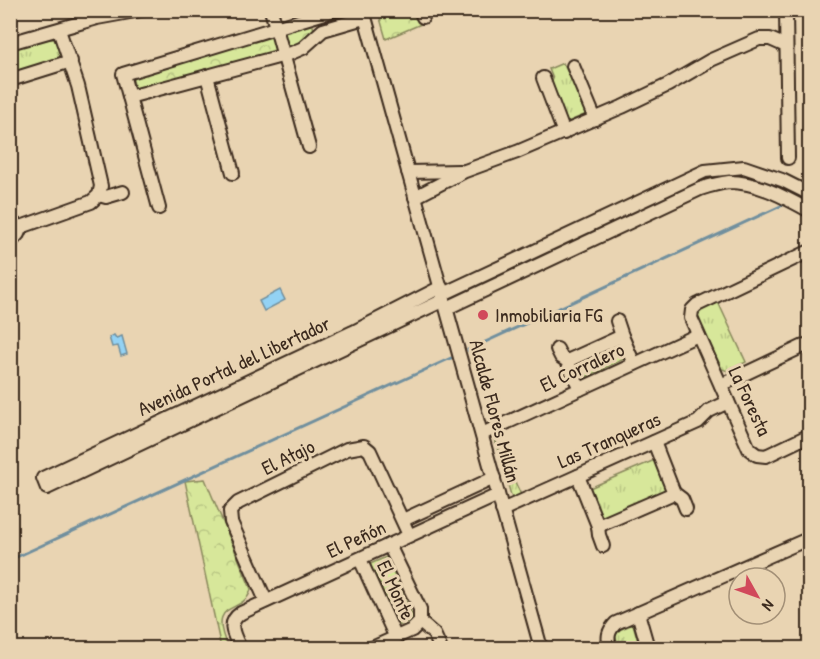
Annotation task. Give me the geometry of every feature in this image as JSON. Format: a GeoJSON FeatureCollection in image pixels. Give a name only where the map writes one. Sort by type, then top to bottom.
{"type":"FeatureCollection","features":[{"type":"Feature","properties":{"kind":"street"},"geometry":{"type":"LineString","coordinates":[[10,43],[98,18],[141,10]]}},
{"type":"Feature","properties":{"kind":"street"},"geometry":{"type":"LineString","coordinates":[[271,10],[309,147]]}},
{"type":"Feature","properties":{"kind":"street"},"geometry":{"type":"LineString","coordinates":[[159,208],[123,74],[335,10]]}},
{"type":"Feature","properties":{"kind":"street"},"geometry":{"type":"LineString","coordinates":[[786,10],[788,158]]}},
{"type":"Feature","properties":{"kind":"street"},"geometry":{"type":"LineString","coordinates":[[129,97],[283,56],[303,48],[324,30],[364,14]]}},
{"type":"Feature","properties":{"kind":"street","name":"Alcalde Flores Millán"},"geometry":{"type":"LineString","coordinates":[[364,14],[541,648]]}},
{"type":"Feature","properties":{"kind":"street"},"geometry":{"type":"LineString","coordinates":[[10,219],[12,223],[21,227],[91,202],[99,195],[101,186],[71,61],[59,30]]}},
{"type":"Feature","properties":{"kind":"street"},"geometry":{"type":"LineString","coordinates":[[415,197],[465,171],[595,119],[668,85],[711,60],[759,39],[770,39],[786,46]]}},
{"type":"Feature","properties":{"kind":"street"},"geometry":{"type":"LineString","coordinates":[[10,80],[71,61]]}},
{"type":"Feature","properties":{"kind":"street"},"geometry":{"type":"LineString","coordinates":[[573,66],[595,119]]}},
{"type":"Feature","properties":{"kind":"street"},"geometry":{"type":"LineString","coordinates":[[207,76],[233,173]]}},
{"type":"Feature","properties":{"kind":"street"},"geometry":{"type":"LineString","coordinates":[[543,78],[564,133]]}},
{"type":"Feature","properties":{"kind":"street","name":"Avenida Portal del Libertador"},"geometry":{"type":"LineString","coordinates":[[45,483],[444,297],[705,171],[744,167],[782,180],[810,194]]}},
{"type":"Feature","properties":{"kind":"street"},"geometry":{"type":"LineString","coordinates":[[408,172],[465,171]]}},
{"type":"Feature","properties":{"kind":"street","name":"Avenida Portal del Libertador"},"geometry":{"type":"LineString","coordinates":[[444,297],[700,189],[726,182],[745,183],[769,190],[810,211]]}},
{"type":"Feature","properties":{"kind":"street"},"geometry":{"type":"LineString","coordinates":[[99,195],[106,196],[123,192]]}},
{"type":"Feature","properties":{"kind":"street"},"geometry":{"type":"LineString","coordinates":[[10,243],[21,227]]}},
{"type":"Feature","properties":{"kind":"street","name":"La Foresta"},"geometry":{"type":"LineString","coordinates":[[808,252],[697,305],[692,310],[691,318],[749,449],[757,455],[766,456],[810,435]]}},
{"type":"Feature","properties":{"kind":"street"},"geometry":{"type":"LineString","coordinates":[[617,321],[634,364]]}},
{"type":"Feature","properties":{"kind":"street","name":"El Corralero"},"geometry":{"type":"LineString","coordinates":[[482,434],[699,335]]}},
{"type":"Feature","properties":{"kind":"street"},"geometry":{"type":"LineString","coordinates":[[567,361],[622,336]]}},
{"type":"Feature","properties":{"kind":"street"},"geometry":{"type":"LineString","coordinates":[[721,385],[810,343]]}},
{"type":"Feature","properties":{"kind":"street"},"geometry":{"type":"LineString","coordinates":[[557,349],[561,357],[567,361],[580,389]]}},
{"type":"Feature","properties":{"kind":"street","name":"Las Tranqueras"},"geometry":{"type":"LineString","coordinates":[[501,510],[698,422],[709,411],[728,402]]}},
{"type":"Feature","properties":{"kind":"street"},"geometry":{"type":"LineString","coordinates":[[654,441],[674,493],[687,509]]}},
{"type":"Feature","properties":{"kind":"street","name":"El Atajo"},"geometry":{"type":"LineString","coordinates":[[266,601],[231,522],[230,511],[238,503],[347,449],[364,446],[374,458],[409,536]]}},
{"type":"Feature","properties":{"kind":"street"},"geometry":{"type":"LineString","coordinates":[[578,476],[598,526],[603,546]]}},
{"type":"Feature","properties":{"kind":"street","name":"El Peñón"},"geometry":{"type":"LineString","coordinates":[[403,520],[494,478]]}},
{"type":"Feature","properties":{"kind":"street"},"geometry":{"type":"LineString","coordinates":[[598,526],[674,493]]}},
{"type":"Feature","properties":{"kind":"street","name":"El Peñón"},"geometry":{"type":"LineString","coordinates":[[240,648],[232,630],[232,620],[240,613],[498,495]]}},
{"type":"Feature","properties":{"kind":"street"},"geometry":{"type":"LineString","coordinates":[[610,648],[609,630],[616,623],[810,538]]}},
{"type":"Feature","properties":{"kind":"street","name":"El Monte"},"geometry":{"type":"LineString","coordinates":[[372,648],[412,630],[420,622],[420,609],[389,545]]}},
{"type":"Feature","properties":{"kind":"street","name":"El Monte"},"geometry":{"type":"LineString","coordinates":[[360,558],[396,638]]}},
{"type":"Feature","properties":{"kind":"street"},"geometry":{"type":"LineString","coordinates":[[639,613],[648,648]]}},
{"type":"Feature","properties":{"kind":"street","name":"El Monte"},"geometry":{"type":"LineString","coordinates":[[420,622],[434,634],[440,647]]}},
{"type":"Feature","properties":{"kind":"green space"},"geometry":{"type":"Polygon","coordinates":[[[378,11],[415,11],[421,24],[386,39],[378,11]]]}},
{"type":"Feature","properties":{"kind":"green space"},"geometry":{"type":"Polygon","coordinates":[[[312,22],[314,30],[296,46],[135,89],[132,76],[312,22]]]}},
{"type":"Feature","properties":{"kind":"green space"},"geometry":{"type":"Polygon","coordinates":[[[44,39],[54,39],[63,52],[63,58],[11,74],[11,50],[44,39]]]}},
{"type":"Feature","properties":{"kind":"green space"},"geometry":{"type":"Polygon","coordinates":[[[563,63],[568,73],[574,76],[589,113],[565,123],[550,86],[553,79],[549,69],[563,63]]]}},
{"type":"Feature","properties":{"kind":"green space"},"geometry":{"type":"Polygon","coordinates":[[[718,302],[746,362],[728,371],[722,369],[697,316],[701,310],[718,302]]]}},
{"type":"Feature","properties":{"kind":"green space"},"geometry":{"type":"Polygon","coordinates":[[[617,343],[624,359],[582,379],[574,363],[617,343]]]}},
{"type":"Feature","properties":{"kind":"green space"},"geometry":{"type":"Polygon","coordinates":[[[494,437],[522,497],[513,502],[494,437]]]}},
{"type":"Feature","properties":{"kind":"green space"},"geometry":{"type":"Polygon","coordinates":[[[657,459],[671,491],[600,523],[585,490],[657,459]]]}},
{"type":"Feature","properties":{"kind":"green space"},"geometry":{"type":"Polygon","coordinates":[[[205,479],[251,589],[242,602],[224,614],[221,621],[228,648],[221,648],[185,481],[205,479]]]}},
{"type":"Feature","properties":{"kind":"green space"},"geometry":{"type":"Polygon","coordinates":[[[386,557],[414,619],[396,627],[393,620],[395,617],[377,578],[374,578],[368,565],[386,557]]]}},
{"type":"Feature","properties":{"kind":"green space"},"geometry":{"type":"Polygon","coordinates":[[[633,624],[640,648],[619,648],[615,635],[619,630],[633,624]]]}},
{"type":"Feature","properties":{"kind":"water"},"geometry":{"type":"Polygon","coordinates":[[[280,290],[285,300],[264,311],[259,301],[280,290]]]}},
{"type":"Feature","properties":{"kind":"water"},"geometry":{"type":"Polygon","coordinates":[[[114,335],[116,338],[122,336],[127,354],[121,356],[118,346],[112,347],[109,337],[114,335]]]}},
{"type":"Feature","properties":{"kind":"waterway"},"geometry":{"type":"LineString","coordinates":[[468,350],[785,204]]}},
{"type":"Feature","properties":{"kind":"waterway"},"geometry":{"type":"LineString","coordinates":[[10,560],[451,358]]}},
{"type":"Feature","properties":{"kind":"place","name":"Inmobiliaria FG"},"geometry":{"type":"Point","coordinates":[483,315]}}]}
